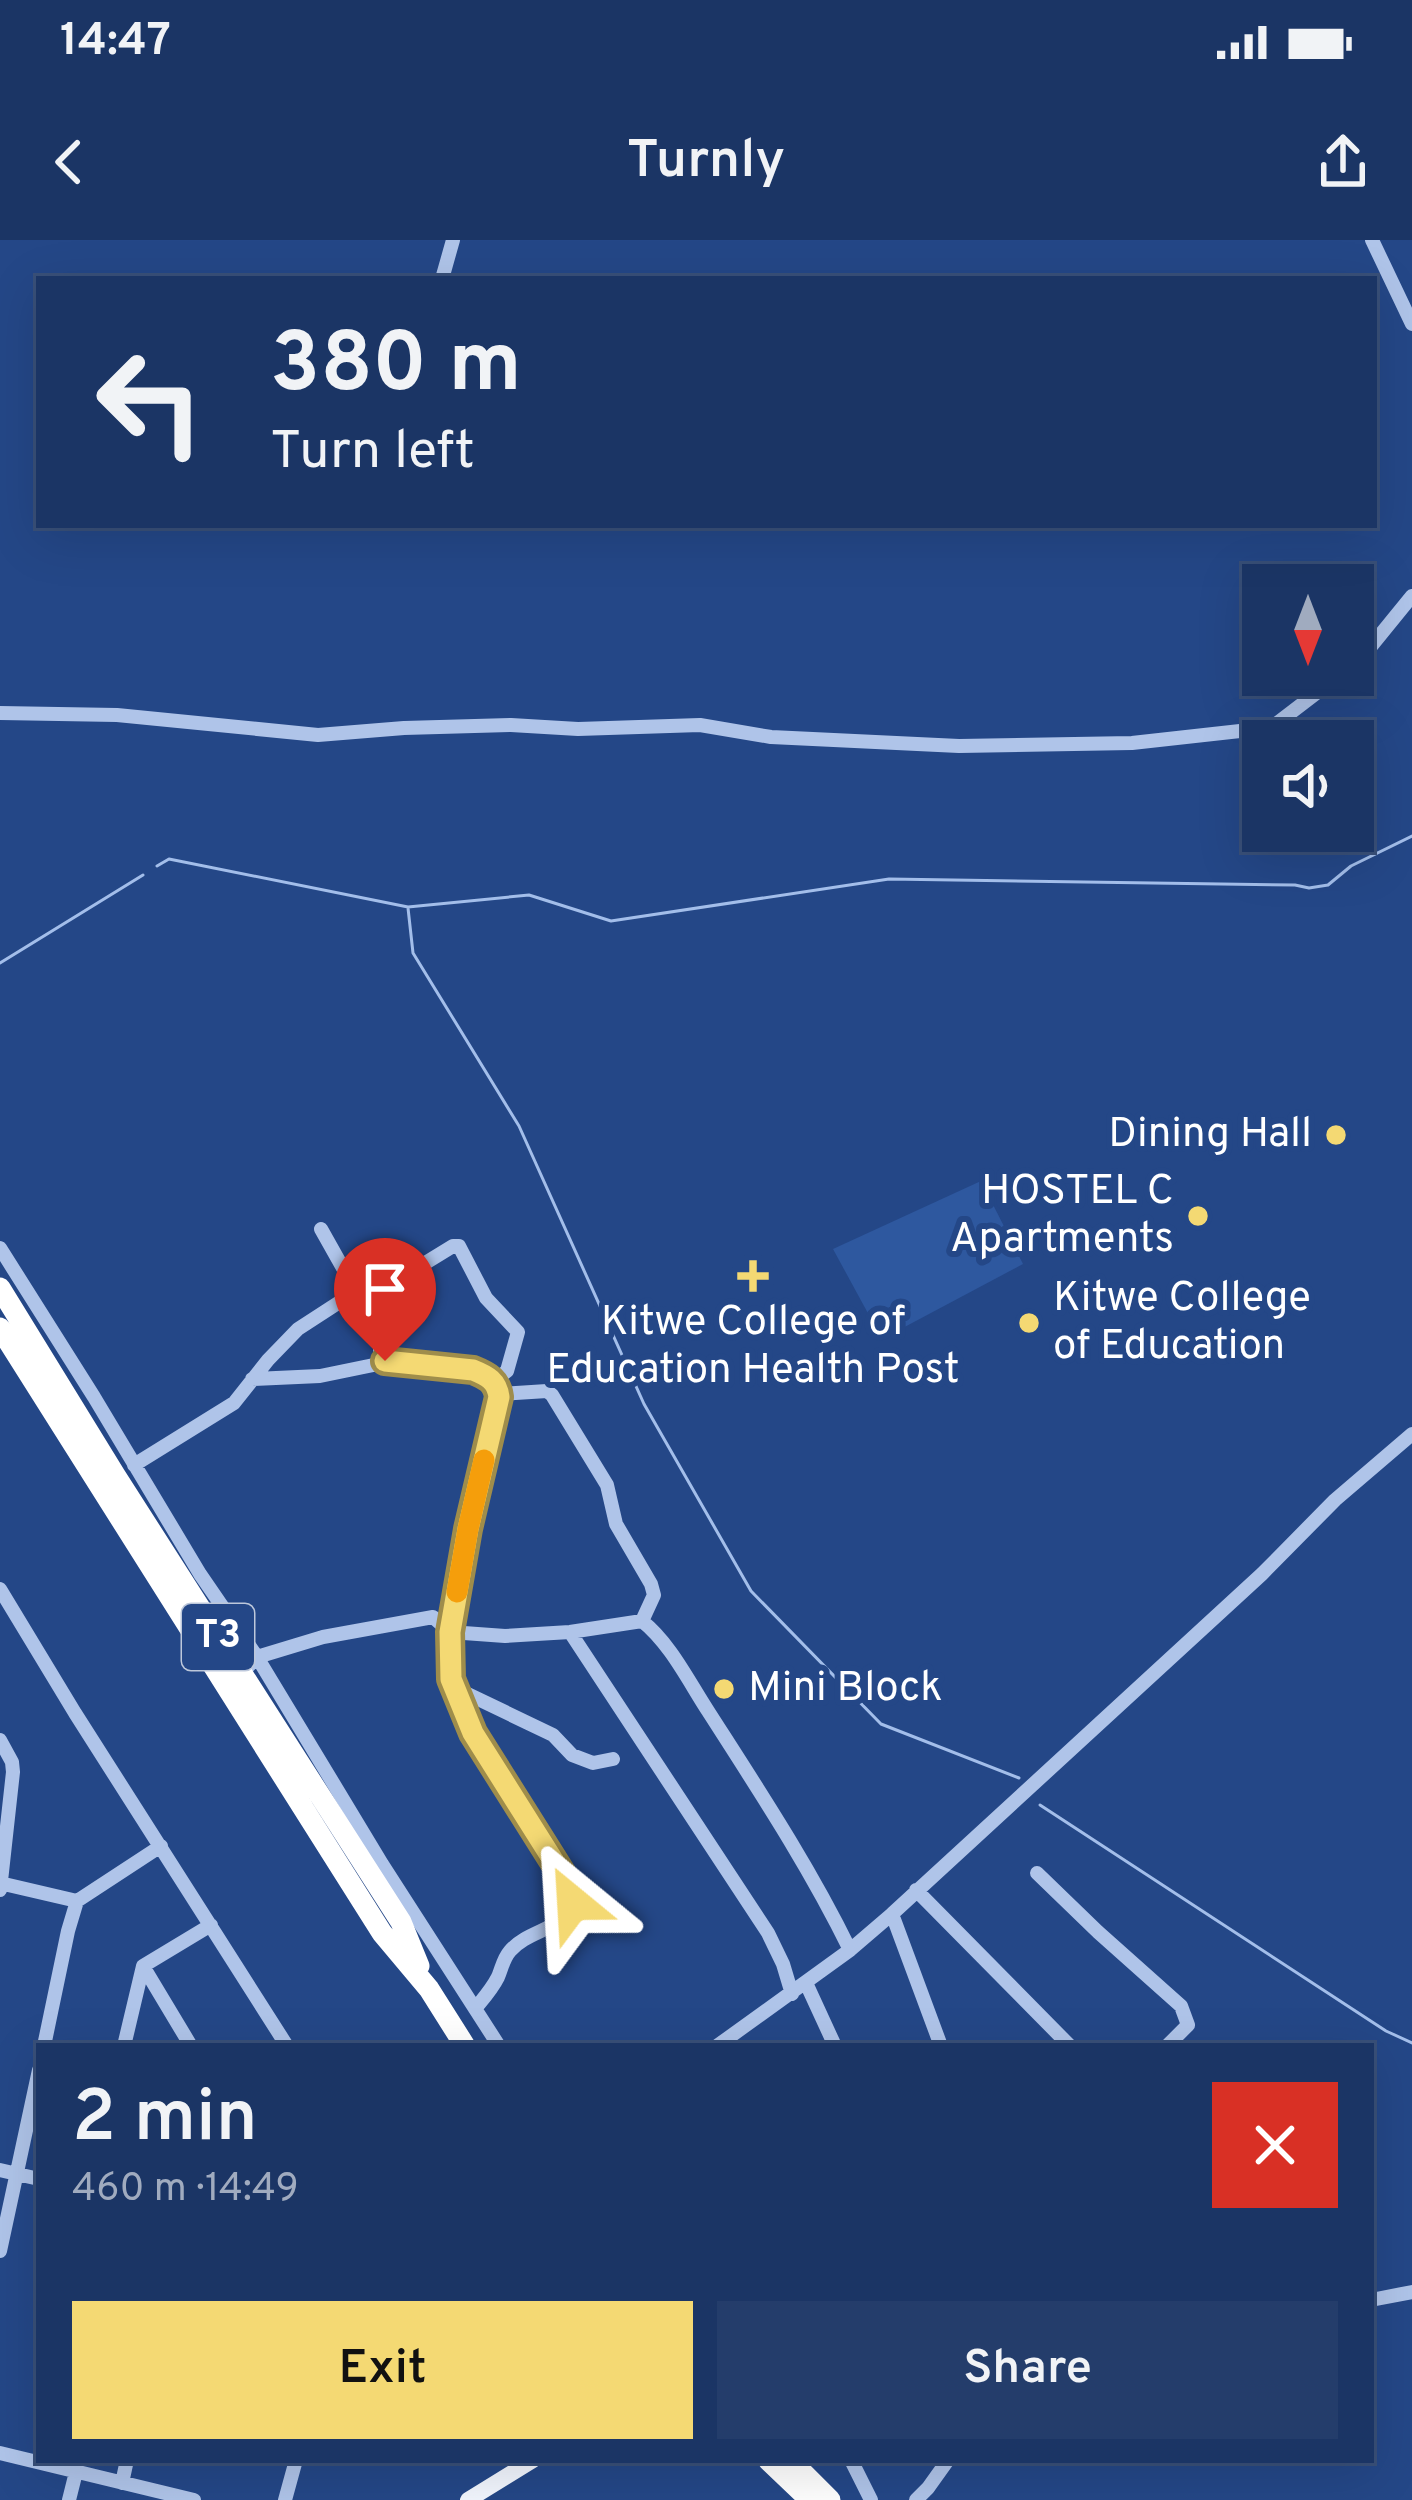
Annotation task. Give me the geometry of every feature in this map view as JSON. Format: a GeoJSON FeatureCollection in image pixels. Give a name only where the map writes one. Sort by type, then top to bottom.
{"type":"FeatureCollection","features":[{"type":"Feature","properties":{"kind":"highway","name":"T3"},"geometry":{"type":"LineString","coordinates":[[0,1288],[400,1922],[429,1989],[463,2043]]}},
{"type":"Feature","properties":{"kind":"highway","name":"T3"},"geometry":{"type":"LineString","coordinates":[[0,1328],[242,1673]]}},
{"type":"Feature","properties":{"kind":"highway"},"geometry":{"type":"LineString","coordinates":[[771,2463],[810,2500]]}},
{"type":"Feature","properties":{"kind":"highway"},"geometry":{"type":"LineString","coordinates":[[793,2463],[830,2500]]}},
{"type":"Feature","properties":{"kind":"main road"},"geometry":{"type":"LineString","coordinates":[[468,2500],[528,2463]]}},
{"type":"Feature","properties":{"kind":"street"},"geometry":{"type":"LineString","coordinates":[[443,276],[453,240]]}},
{"type":"Feature","properties":{"kind":"street"},"geometry":{"type":"LineString","coordinates":[[1372,240],[1412,324]]}},
{"type":"Feature","properties":{"kind":"street"},"geometry":{"type":"LineString","coordinates":[[1374,641],[1412,596]]}},
{"type":"Feature","properties":{"kind":"street"},"geometry":{"type":"LineString","coordinates":[[0,713],[117,715],[317,736],[404,728],[700,725],[790,738],[1046,747],[1132,743],[1258,728],[1276,724],[1313,696]]}},
{"type":"Feature","properties":{"kind":"street"},"geometry":{"type":"LineString","coordinates":[[321,1229],[380,1334],[380,1352],[393,1361]]}},
{"type":"Feature","properties":{"kind":"street"},"geometry":{"type":"LineString","coordinates":[[380,1334],[417,1285],[422,1265],[453,1246],[459,1246],[486,1298],[518,1332],[507,1371],[496,1388],[468,1529],[450,1632],[453,1687],[473,1733],[570,1887],[573,1903],[560,1920],[514,1946],[475,2009]]}},
{"type":"Feature","properties":{"kind":"street"},"geometry":{"type":"LineString","coordinates":[[0,1249],[200,1574],[242,1673],[382,1864],[497,2043]]}},
{"type":"Feature","properties":{"kind":"street"},"geometry":{"type":"LineString","coordinates":[[134,1465],[234,1403],[298,1329],[355,1292]]}},
{"type":"Feature","properties":{"kind":"street"},"geometry":{"type":"LineString","coordinates":[[252,1379],[320,1376],[393,1361],[473,1370],[496,1388],[547,1391],[607,1484],[616,1524],[653,1589],[642,1621]]}},
{"type":"Feature","properties":{"kind":"street"},"geometry":{"type":"LineString","coordinates":[[722,2043],[892,1914],[1262,1574],[1335,1500],[1412,1434]]}},
{"type":"Feature","properties":{"kind":"street"},"geometry":{"type":"LineString","coordinates":[[0,1588],[284,2043]]}},
{"type":"Feature","properties":{"kind":"street"},"geometry":{"type":"LineString","coordinates":[[242,1673],[323,1637],[433,1617],[450,1632],[505,1636],[642,1621]]}},
{"type":"Feature","properties":{"kind":"street"},"geometry":{"type":"LineString","coordinates":[[642,1621],[672,1657],[778,1820],[820,1888],[850,1950]]}},
{"type":"Feature","properties":{"kind":"street"},"geometry":{"type":"LineString","coordinates":[[571,1632],[768,1933],[792,1994]]}},
{"type":"Feature","properties":{"kind":"street"},"geometry":{"type":"LineString","coordinates":[[453,1687],[553,1735],[572,1755],[593,1762],[613,1759]]}},
{"type":"Feature","properties":{"kind":"street"},"geometry":{"type":"LineString","coordinates":[[0,1740],[12,1762],[5,1800],[1,1886],[77,1901]]}},
{"type":"Feature","properties":{"kind":"street"},"geometry":{"type":"LineString","coordinates":[[45,2043],[77,1901],[160,1846]]}},
{"type":"Feature","properties":{"kind":"street"},"geometry":{"type":"LineString","coordinates":[[1037,1873],[1181,2006],[1188,2025],[1170,2043]]}},
{"type":"Feature","properties":{"kind":"street"},"geometry":{"type":"LineString","coordinates":[[916,1889],[1067,2043]]}},
{"type":"Feature","properties":{"kind":"street"},"geometry":{"type":"LineString","coordinates":[[892,1914],[940,2043]]}},
{"type":"Feature","properties":{"kind":"street"},"geometry":{"type":"LineString","coordinates":[[125,2043],[143,1966],[211,1924]]}},
{"type":"Feature","properties":{"kind":"street"},"geometry":{"type":"LineString","coordinates":[[143,1966],[188,2043]]}},
{"type":"Feature","properties":{"kind":"street"},"geometry":{"type":"LineString","coordinates":[[806,1983],[834,2043]]}},
{"type":"Feature","properties":{"kind":"street"},"geometry":{"type":"LineString","coordinates":[[742,2030],[748,2043]]}},
{"type":"Feature","properties":{"kind":"street"},"geometry":{"type":"LineString","coordinates":[[0,2251],[36,2084]]}},
{"type":"Feature","properties":{"kind":"street"},"geometry":{"type":"LineString","coordinates":[[0,2170],[36,2178]]}},
{"type":"Feature","properties":{"kind":"street"},"geometry":{"type":"LineString","coordinates":[[1374,2299],[1412,2292]]}},
{"type":"Feature","properties":{"kind":"street"},"geometry":{"type":"LineString","coordinates":[[0,2453],[36,2462]]}},
{"type":"Feature","properties":{"kind":"street"},"geometry":{"type":"LineString","coordinates":[[40,2463],[194,2500]]}},
{"type":"Feature","properties":{"kind":"street"},"geometry":{"type":"LineString","coordinates":[[122,2483],[126,2463]]}},
{"type":"Feature","properties":{"kind":"street"},"geometry":{"type":"LineString","coordinates":[[285,2500],[295,2463]]}},
{"type":"Feature","properties":{"kind":"street"},"geometry":{"type":"LineString","coordinates":[[852,2463],[871,2500]]}},
{"type":"Feature","properties":{"kind":"street"},"geometry":{"type":"LineString","coordinates":[[916,2500],[946,2463]]}},
{"type":"Feature","properties":{"kind":"street"},"geometry":{"type":"LineString","coordinates":[[69,2500],[76,2472]]}},
{"type":"Feature","properties":{"kind":"shaded area"},"geometry":{"type":"Polygon","coordinates":[[[981,1181],[1023,1264],[882,1339],[833,1249],[981,1181]]]}},
{"type":"Feature","properties":{"kind":"waterway"},"geometry":{"type":"LineString","coordinates":[[157,866],[169,859],[408,907],[529,895],[611,921],[889,879],[1309,888],[1328,885],[1351,866],[1412,836]]}},
{"type":"Feature","properties":{"kind":"waterway"},"geometry":{"type":"LineString","coordinates":[[0,963],[143,875]]}},
{"type":"Feature","properties":{"kind":"waterway"},"geometry":{"type":"LineString","coordinates":[[408,908],[413,953],[519,1126],[644,1404],[751,1591],[881,1724],[1019,1778]]}},
{"type":"Feature","properties":{"kind":"waterway"},"geometry":{"type":"LineString","coordinates":[[1040,1805],[1386,2031],[1412,2043]]}},
{"type":"Feature","properties":{"kind":"slow traffic"},"geometry":{"type":"LineString","coordinates":[[457,1592],[484,1460]]}},
{"type":"Feature","properties":{"kind":"place","name":"Dining Hall"},"geometry":{"type":"Point","coordinates":[1336,1135]}},
{"type":"Feature","properties":{"kind":"place","name":"HOSTEL C Apartments"},"geometry":{"type":"Point","coordinates":[1198,1216]}},
{"type":"Feature","properties":{"kind":"place","name":"Kitwe College of Education Health Post"},"geometry":{"type":"Point","coordinates":[753,1276]}},
{"type":"Feature","properties":{"kind":"place","name":"Kitwe College of Education"},"geometry":{"type":"Point","coordinates":[1029,1323]}},
{"type":"Feature","properties":{"kind":"place","name":"Mini Block"},"geometry":{"type":"Point","coordinates":[724,1689]}},
{"type":"Feature","properties":{"kind":"route"},"geometry":{"type":"LineString","coordinates":[[385,1361],[473,1370],[498,1389],[450,1632],[451,1679],[466,1719],[570,1887],[573,1903]]}}]}
